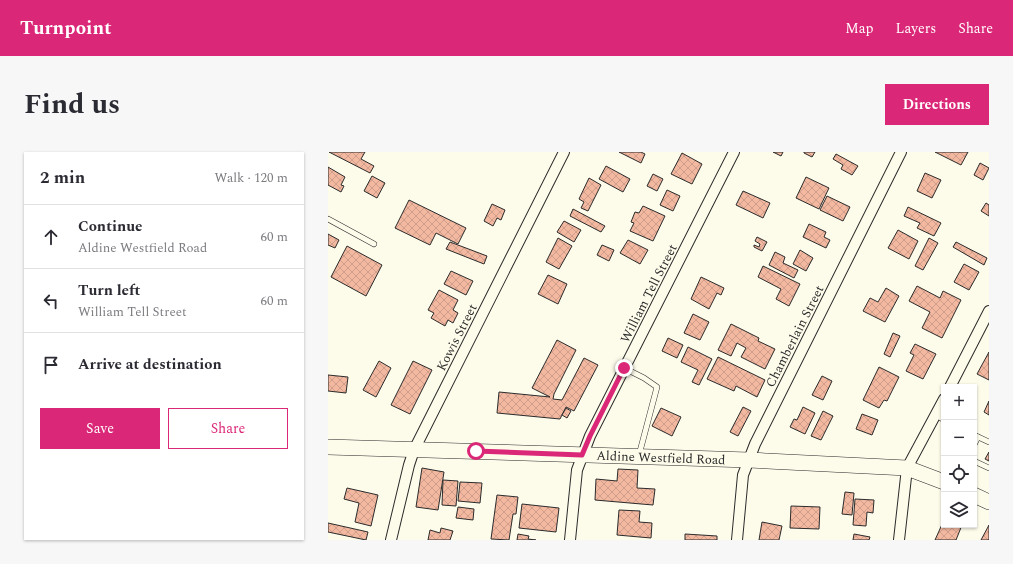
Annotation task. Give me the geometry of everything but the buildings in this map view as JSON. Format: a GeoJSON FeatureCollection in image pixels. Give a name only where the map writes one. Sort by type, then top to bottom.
{"type":"FeatureCollection","features":[{"type":"Feature","properties":{"kind":"main road","name":"Aldine Westfield Road"},"geometry":{"type":"LineString","coordinates":[[328,447],[639,456],[907,468],[941,481]]}},
{"type":"Feature","properties":{"kind":"main road"},"geometry":{"type":"LineString","coordinates":[[977,496],[989,502]]}},
{"type":"Feature","properties":{"kind":"street","name":"Kowis Street"},"geometry":{"type":"LineString","coordinates":[[391,540],[408,465],[414,450],[564,152]]}},
{"type":"Feature","properties":{"kind":"street","name":"William Tell Street"},"geometry":{"type":"LineString","coordinates":[[570,540],[577,470],[590,436],[734,152]]}},
{"type":"Feature","properties":{"kind":"street","name":"Chamberlain Street"},"geometry":{"type":"LineString","coordinates":[[737,540],[743,475],[755,444],[901,152]]}},
{"type":"Feature","properties":{"kind":"street"},"geometry":{"type":"LineString","coordinates":[[952,384],[989,310]]}},
{"type":"Feature","properties":{"kind":"street"},"geometry":{"type":"LineString","coordinates":[[899,540],[907,468],[940,418]]}},
{"type":"Feature","properties":{"kind":"lane"},"geometry":{"type":"LineString","coordinates":[[328,219],[374,244]]}},
{"type":"Feature","properties":{"kind":"lane"},"geometry":{"type":"LineString","coordinates":[[624,368],[644,378],[656,387],[639,456]]}},
{"type":"Feature","properties":{"kind":"lane"},"geometry":{"type":"LineString","coordinates":[[977,436],[989,442]]}},
{"type":"Feature","properties":{"kind":"lane"},"geometry":{"type":"LineString","coordinates":[[977,462],[989,468]]}},
{"type":"Feature","properties":{"kind":"route"},"geometry":{"type":"LineString","coordinates":[[476,451],[582,455],[624,368]]}}]}
